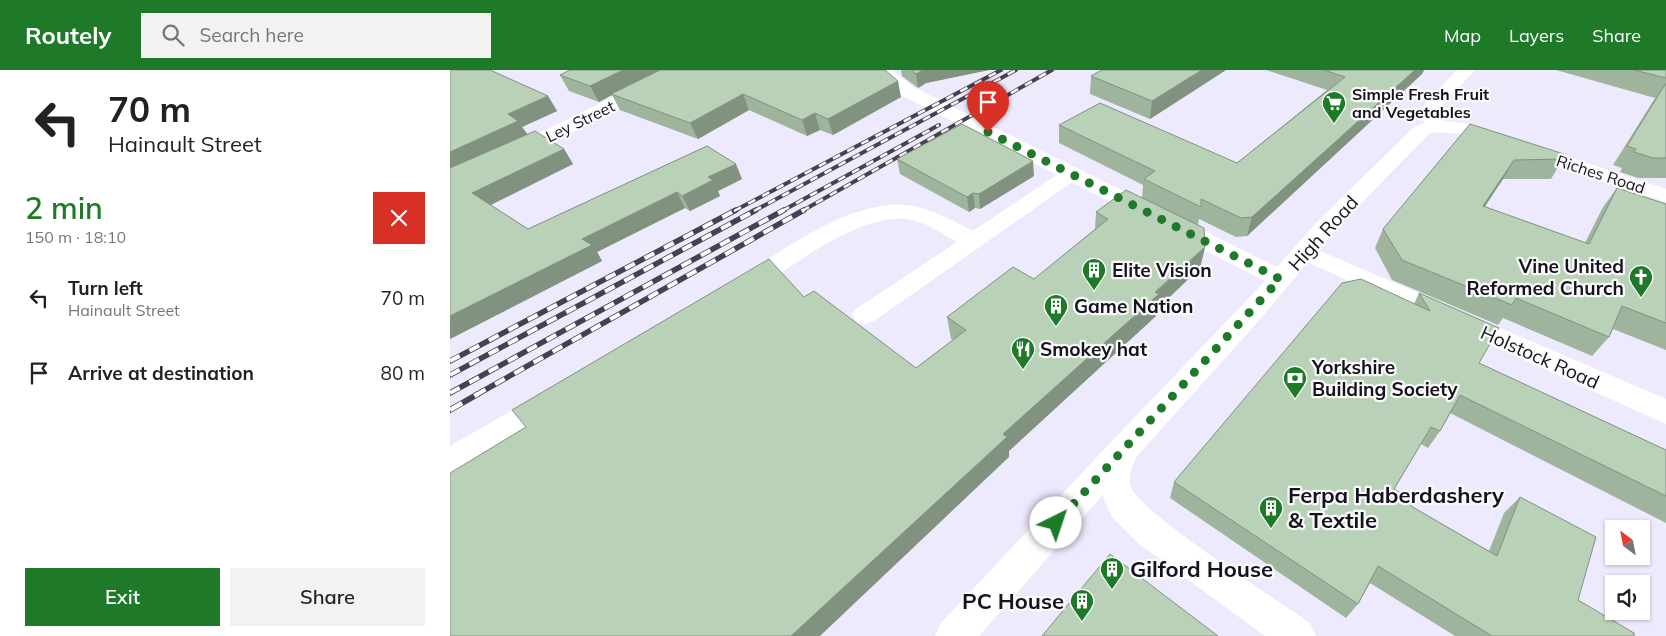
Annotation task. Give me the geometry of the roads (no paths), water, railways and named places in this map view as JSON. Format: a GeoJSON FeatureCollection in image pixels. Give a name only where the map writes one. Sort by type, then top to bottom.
{"type":"FeatureCollection","features":[{"type":"Feature","properties":{"kind":"street","name":"Ley Street"},"geometry":{"type":"LineString","coordinates":[[450,181],[568,127],[681,70]]}},
{"type":"Feature","properties":{"kind":"street"},"geometry":{"type":"LineString","coordinates":[[881,70],[907,91],[1280,279]]}},
{"type":"Feature","properties":{"kind":"street"},"geometry":{"type":"LineString","coordinates":[[1435,126],[1427,112],[1467,70]]}},
{"type":"Feature","properties":{"kind":"street","name":"Riches Road"},"geometry":{"type":"LineString","coordinates":[[1435,126],[1462,128],[1666,196]]}},
{"type":"Feature","properties":{"kind":"street","name":"High Road"},"geometry":{"type":"LineString","coordinates":[[954,636],[1304,252],[1408,141],[1422,130],[1435,126]]}},
{"type":"Feature","properties":{"kind":"street"},"geometry":{"type":"LineString","coordinates":[[865,315],[1071,174]]}},
{"type":"Feature","properties":{"kind":"street"},"geometry":{"type":"LineString","coordinates":[[719,301],[837,230],[856,221],[880,214],[903,212],[924,216],[974,241]]}},
{"type":"Feature","properties":{"kind":"street","name":"Holstock Road"},"geometry":{"type":"LineString","coordinates":[[1304,252],[1666,412]]}},
{"type":"Feature","properties":{"kind":"street"},"geometry":{"type":"LineString","coordinates":[[450,462],[576,387]]}},
{"type":"Feature","properties":{"kind":"street"},"geometry":{"type":"LineString","coordinates":[[1126,447],[1116,468],[1114,486],[1124,506],[1150,532],[1297,636]]}},
{"type":"Feature","properties":{"kind":"railway"},"geometry":{"type":"LineString","coordinates":[[734,211],[1001,70]]}},
{"type":"Feature","properties":{"kind":"railway"},"geometry":{"type":"LineString","coordinates":[[754,211],[1016,70]]}},
{"type":"Feature","properties":{"kind":"railway"},"geometry":{"type":"LineString","coordinates":[[802,211],[1052,70]]}},
{"type":"Feature","properties":{"kind":"railway"},"geometry":{"type":"LineString","coordinates":[[782,211],[939,125]]}},
{"type":"Feature","properties":{"kind":"railway"},"geometry":{"type":"LineString","coordinates":[[450,361],[736,210]]}},
{"type":"Feature","properties":{"kind":"railway"},"geometry":{"type":"LineString","coordinates":[[450,375],[756,210]]}},
{"type":"Feature","properties":{"kind":"railway"},"geometry":{"type":"LineString","coordinates":[[450,393],[784,210]]}},
{"type":"Feature","properties":{"kind":"railway"},"geometry":{"type":"LineString","coordinates":[[476,395],[804,210]]}},
{"type":"Feature","properties":{"kind":"railway"},"geometry":{"type":"LineString","coordinates":[[450,410],[478,394]]}},
{"type":"Feature","properties":{"kind":"place","name":"Simple Fresh Fruit and Vegetables"},"geometry":{"type":"Point","coordinates":[1334,124]}},
{"type":"Feature","properties":{"kind":"place","name":"Elite Vision"},"geometry":{"type":"Point","coordinates":[1094,291]}},
{"type":"Feature","properties":{"kind":"place","name":"Vine United Reformed Church"},"geometry":{"type":"Point","coordinates":[1641,298]}},
{"type":"Feature","properties":{"kind":"place","name":"Game Nation"},"geometry":{"type":"Point","coordinates":[1056,327]}},
{"type":"Feature","properties":{"kind":"place","name":"Smokey hat"},"geometry":{"type":"Point","coordinates":[1023,370]}},
{"type":"Feature","properties":{"kind":"place","name":"Yorkshire Building Society"},"geometry":{"type":"Point","coordinates":[1295,399]}},
{"type":"Feature","properties":{"kind":"place","name":"Ferpa Haberdashery & Textile"},"geometry":{"type":"Point","coordinates":[1271,529]}},
{"type":"Feature","properties":{"kind":"place","name":"Gilford House"},"geometry":{"type":"Point","coordinates":[1112,590]}},
{"type":"Feature","properties":{"kind":"place","name":"PC House"},"geometry":{"type":"Point","coordinates":[1082,622]}}]}
